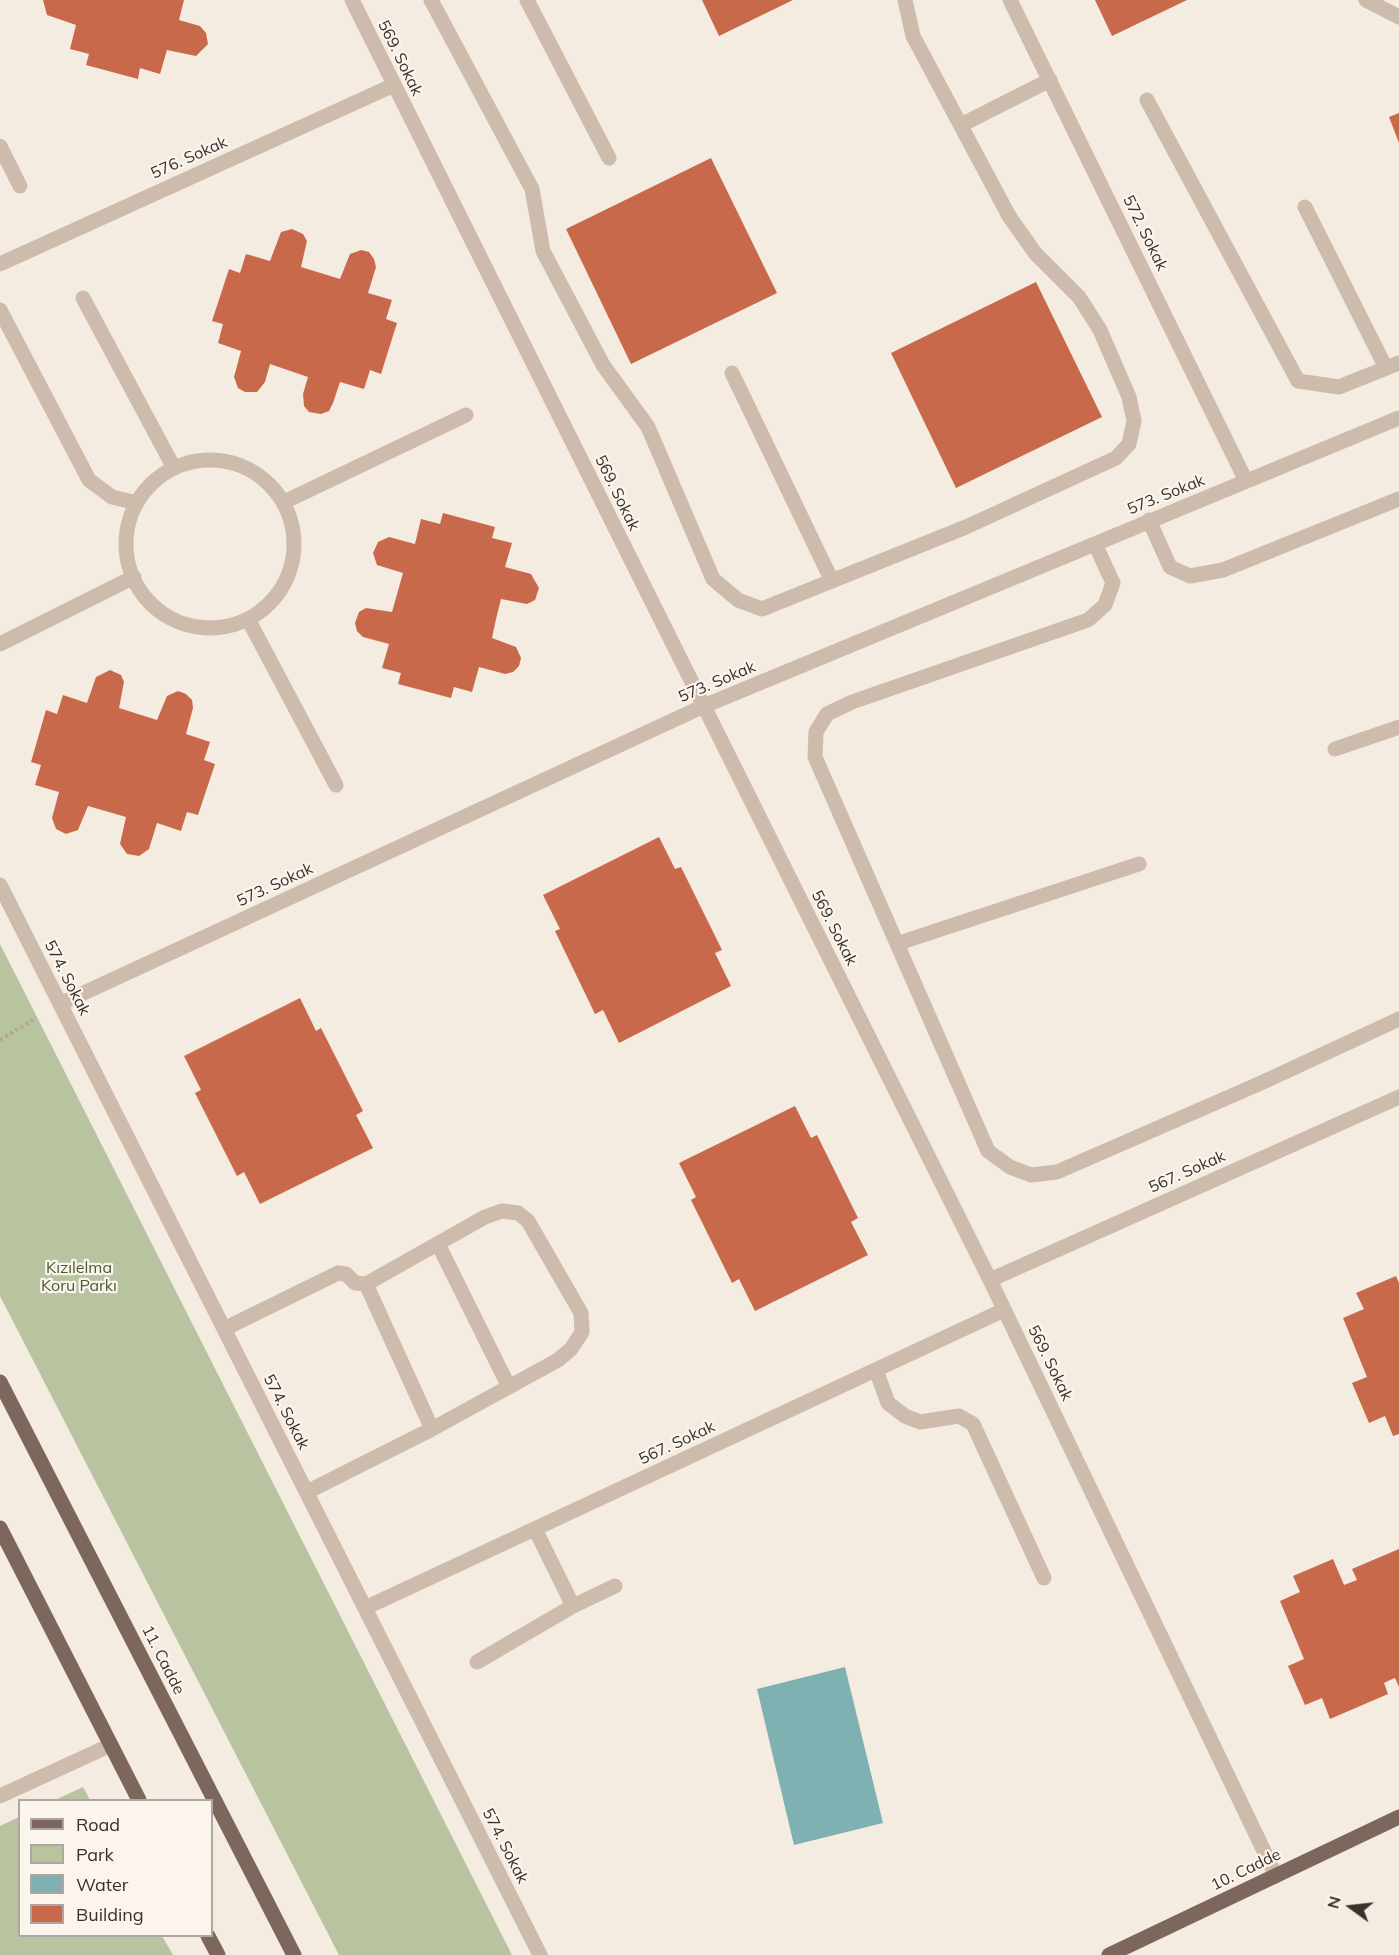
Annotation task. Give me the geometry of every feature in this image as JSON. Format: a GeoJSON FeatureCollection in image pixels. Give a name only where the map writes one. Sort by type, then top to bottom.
{"type":"FeatureCollection","features":[{"type":"Feature","properties":{"kind":"main road","name":"11. Cadde"},"geometry":{"type":"LineString","coordinates":[[0,1382],[294,1955]]}},
{"type":"Feature","properties":{"kind":"main road"},"geometry":{"type":"LineString","coordinates":[[0,1528],[138,1799]]}},
{"type":"Feature","properties":{"kind":"main road","name":"10. Cadde"},"geometry":{"type":"LineString","coordinates":[[1110,1955],[1399,1816]]}},
{"type":"Feature","properties":{"kind":"main road"},"geometry":{"type":"LineString","coordinates":[[209,1937],[218,1955]]}},
{"type":"Feature","properties":{"kind":"street","name":"569. Sokak"},"geometry":{"type":"LineString","coordinates":[[352,0],[990,1280],[1276,1876]]}},
{"type":"Feature","properties":{"kind":"street"},"geometry":{"type":"LineString","coordinates":[[431,0],[532,189],[543,251],[603,365],[648,427],[713,579],[738,600],[762,609],[831,579],[966,527],[1116,458],[1129,444],[1134,421],[1129,397],[1100,330],[1079,297],[1035,253],[1009,216],[913,36],[905,0]]}},
{"type":"Feature","properties":{"kind":"street"},"geometry":{"type":"LineString","coordinates":[[527,0],[609,158]]}},
{"type":"Feature","properties":{"kind":"street","name":"572. Sokak"},"geometry":{"type":"LineString","coordinates":[[1010,0],[1246,481]]}},
{"type":"Feature","properties":{"kind":"street"},"geometry":{"type":"LineString","coordinates":[[1366,0],[1399,17]]}},
{"type":"Feature","properties":{"kind":"street"},"geometry":{"type":"LineString","coordinates":[[961,125],[1050,80]]}},
{"type":"Feature","properties":{"kind":"street","name":"576. Sokak"},"geometry":{"type":"LineString","coordinates":[[0,264],[394,85]]}},
{"type":"Feature","properties":{"kind":"street"},"geometry":{"type":"LineString","coordinates":[[1147,100],[1298,381],[1338,387],[1392,365],[1305,207]]}},
{"type":"Feature","properties":{"kind":"street"},"geometry":{"type":"LineString","coordinates":[[0,146],[20,186]]}},
{"type":"Feature","properties":{"kind":"street"},"geometry":{"type":"LineString","coordinates":[[83,298],[174,468]]}},
{"type":"Feature","properties":{"kind":"street"},"geometry":{"type":"LineString","coordinates":[[0,310],[89,480],[112,497],[137,503]]}},
{"type":"Feature","properties":{"kind":"street"},"geometry":{"type":"LineString","coordinates":[[732,373],[831,579]]}},
{"type":"Feature","properties":{"kind":"street"},"geometry":{"type":"LineString","coordinates":[[284,502],[466,415]]}},
{"type":"Feature","properties":{"kind":"street","name":"573. Sokak"},"geometry":{"type":"LineString","coordinates":[[60,1004],[704,706],[1399,418]]}},
{"type":"Feature","properties":{"kind":"street"},"geometry":{"type":"LineString","coordinates":[[211,459],[233,462],[254,471],[271,485],[284,502],[292,522],[294,543],[292,564],[284,584],[272,601],[248,619],[215,628],[182,623],[153,606],[139,589],[126,546],[129,524],[137,503],[150,484],[174,468],[188,462],[211,459]]}},
{"type":"Feature","properties":{"kind":"street"},"geometry":{"type":"LineString","coordinates":[[1149,520],[1170,567],[1190,576],[1223,570],[1399,499]]}},
{"type":"Feature","properties":{"kind":"street"},"geometry":{"type":"LineString","coordinates":[[1095,544],[1113,583],[1105,605],[1088,620],[852,702],[827,714],[816,732],[815,757],[899,943],[988,1151],[1010,1167],[1031,1174],[1057,1172],[1261,1083],[1399,1019]]}},
{"type":"Feature","properties":{"kind":"street"},"geometry":{"type":"LineString","coordinates":[[0,644],[134,578]]}},
{"type":"Feature","properties":{"kind":"street"},"geometry":{"type":"LineString","coordinates":[[248,619],[336,785]]}},
{"type":"Feature","properties":{"kind":"street"},"geometry":{"type":"LineString","coordinates":[[1335,749],[1399,727]]}},
{"type":"Feature","properties":{"kind":"street"},"geometry":{"type":"LineString","coordinates":[[899,943],[1139,864]]}},
{"type":"Feature","properties":{"kind":"street","name":"574. Sokak"},"geometry":{"type":"LineString","coordinates":[[0,885],[540,1955]]}},
{"type":"Feature","properties":{"kind":"street","name":"567. Sokak"},"geometry":{"type":"LineString","coordinates":[[990,1280],[1399,1097]]}},
{"type":"Feature","properties":{"kind":"street"},"geometry":{"type":"LineString","coordinates":[[224,1329],[338,1273],[346,1274],[355,1283],[366,1284],[484,1217],[502,1211],[518,1214],[528,1221],[581,1313],[582,1332],[571,1349],[558,1360],[432,1430],[307,1492]]}},
{"type":"Feature","properties":{"kind":"street"},"geometry":{"type":"LineString","coordinates":[[438,1244],[508,1387]]}},
{"type":"Feature","properties":{"kind":"street"},"geometry":{"type":"LineString","coordinates":[[366,1284],[432,1430]]}},
{"type":"Feature","properties":{"kind":"street","name":"567. Sokak"},"geometry":{"type":"LineString","coordinates":[[365,1608],[1004,1310]]}},
{"type":"Feature","properties":{"kind":"street"},"geometry":{"type":"LineString","coordinates":[[876,1370],[888,1403],[905,1416],[920,1422],[958,1416],[973,1424],[1044,1578]]}},
{"type":"Feature","properties":{"kind":"street"},"geometry":{"type":"LineString","coordinates":[[536,1529],[573,1606]]}},
{"type":"Feature","properties":{"kind":"street"},"geometry":{"type":"LineString","coordinates":[[477,1662],[573,1606],[615,1586]]}},
{"type":"Feature","properties":{"kind":"street"},"geometry":{"type":"LineString","coordinates":[[0,1796],[111,1745]]}},
{"type":"Feature","properties":{"kind":"path"},"geometry":{"type":"LineString","coordinates":[[0,1040],[60,1004]]}},
{"type":"Feature","properties":{"kind":"green space","name":"Kızılelma Koru Parkı"},"geometry":{"type":"Polygon","coordinates":[[[0,944],[512,1955],[339,1955],[0,1296],[0,944]]]}},
{"type":"Feature","properties":{"kind":"green space"},"geometry":{"type":"Polygon","coordinates":[[[83,1787],[89,1799],[57,1799],[83,1787]]]}},
{"type":"Feature","properties":{"kind":"green space"},"geometry":{"type":"Polygon","coordinates":[[[18,1817],[18,1937],[163,1937],[173,1955],[0,1955],[0,1826],[18,1817]]]}},
{"type":"Feature","properties":{"kind":"water"},"geometry":{"type":"Polygon","coordinates":[[[845,1667],[883,1823],[794,1845],[757,1689],[845,1667]]]}},
{"type":"Feature","properties":{"kind":"building"},"geometry":{"type":"Polygon","coordinates":[[[43,0],[184,0],[179,20],[200,26],[206,33],[208,44],[196,56],[167,50],[160,74],[140,68],[138,79],[86,65],[89,54],[70,49],[76,25],[47,15],[43,0]]]}},
{"type":"Feature","properties":{"kind":"building"},"geometry":{"type":"Polygon","coordinates":[[[702,0],[793,0],[719,36],[702,0]]]}},
{"type":"Feature","properties":{"kind":"building"},"geometry":{"type":"Polygon","coordinates":[[[1095,0],[1187,0],[1112,36],[1095,0]]]}},
{"type":"Feature","properties":{"kind":"building"},"geometry":{"type":"Polygon","coordinates":[[[1399,113],[1399,143],[1389,117],[1399,113]]]}},
{"type":"Feature","properties":{"kind":"building"},"geometry":{"type":"Polygon","coordinates":[[[711,158],[777,293],[631,364],[566,229],[711,158]]]}},
{"type":"Feature","properties":{"kind":"building"},"geometry":{"type":"Polygon","coordinates":[[[292,229],[303,234],[307,241],[301,267],[340,279],[350,254],[361,250],[369,252],[376,267],[368,293],[392,300],[386,319],[397,323],[381,374],[370,370],[364,389],[340,382],[329,411],[321,414],[309,412],[304,406],[303,394],[308,377],[270,364],[265,382],[257,392],[245,392],[238,388],[234,377],[241,351],[218,343],[223,324],[212,321],[229,269],[240,273],[246,254],[270,261],[281,232],[292,229]]]}},
{"type":"Feature","properties":{"kind":"building"},"geometry":{"type":"Polygon","coordinates":[[[1036,282],[1102,417],[956,488],[891,353],[1036,282]]]}},
{"type":"Feature","properties":{"kind":"building"},"geometry":{"type":"Polygon","coordinates":[[[443,513],[495,527],[492,538],[512,543],[505,567],[531,574],[539,588],[535,600],[527,604],[501,599],[492,638],[516,647],[521,658],[519,666],[513,672],[505,674],[479,667],[472,692],[454,687],[451,698],[398,684],[401,673],[382,668],[389,644],[363,637],[357,631],[355,623],[359,612],[366,608],[392,612],[403,573],[377,565],[373,553],[378,542],[389,537],[415,544],[421,519],[440,524],[443,513]]]}},
{"type":"Feature","properties":{"kind":"building"},"geometry":{"type":"Polygon","coordinates":[[[110,670],[121,675],[124,682],[119,708],[157,720],[167,696],[178,691],[186,694],[192,700],[193,708],[186,734],[210,742],[204,760],[215,764],[198,815],[187,812],[181,831],[157,823],[149,849],[139,856],[127,854],[120,844],[126,817],[88,806],[78,830],[66,834],[56,829],[52,818],[59,792],[35,785],[41,765],[31,762],[46,710],[57,714],[63,695],[87,703],[96,677],[110,670]]]}},
{"type":"Feature","properties":{"kind":"building"},"geometry":{"type":"Polygon","coordinates":[[[659,837],[675,869],[681,867],[722,950],[715,953],[731,986],[619,1043],[603,1010],[595,1014],[555,931],[560,929],[543,895],[659,837]]]}},
{"type":"Feature","properties":{"kind":"building"},"geometry":{"type":"Polygon","coordinates":[[[300,998],[316,1031],[321,1028],[363,1111],[356,1115],[373,1148],[260,1204],[244,1172],[237,1176],[195,1093],[201,1090],[184,1056],[300,998]]]}},
{"type":"Feature","properties":{"kind":"building"},"geometry":{"type":"Polygon","coordinates":[[[795,1106],[811,1138],[817,1135],[858,1218],[851,1222],[868,1255],[755,1311],[739,1279],[732,1283],[691,1200],[696,1197],[679,1163],[795,1106]]]}},
{"type":"Feature","properties":{"kind":"building"},"geometry":{"type":"Polygon","coordinates":[[[1396,1276],[1399,1283],[1399,1434],[1393,1436],[1385,1416],[1369,1423],[1352,1383],[1367,1377],[1343,1318],[1364,1309],[1356,1293],[1396,1276]]]}},
{"type":"Feature","properties":{"kind":"building"},"geometry":{"type":"Polygon","coordinates":[[[1399,1549],[1399,1687],[1395,1678],[1390,1680],[1384,1683],[1388,1694],[1330,1719],[1322,1698],[1305,1705],[1288,1666],[1304,1659],[1280,1601],[1300,1592],[1293,1576],[1333,1559],[1344,1585],[1357,1580],[1352,1569],[1399,1549]]]}}]}
